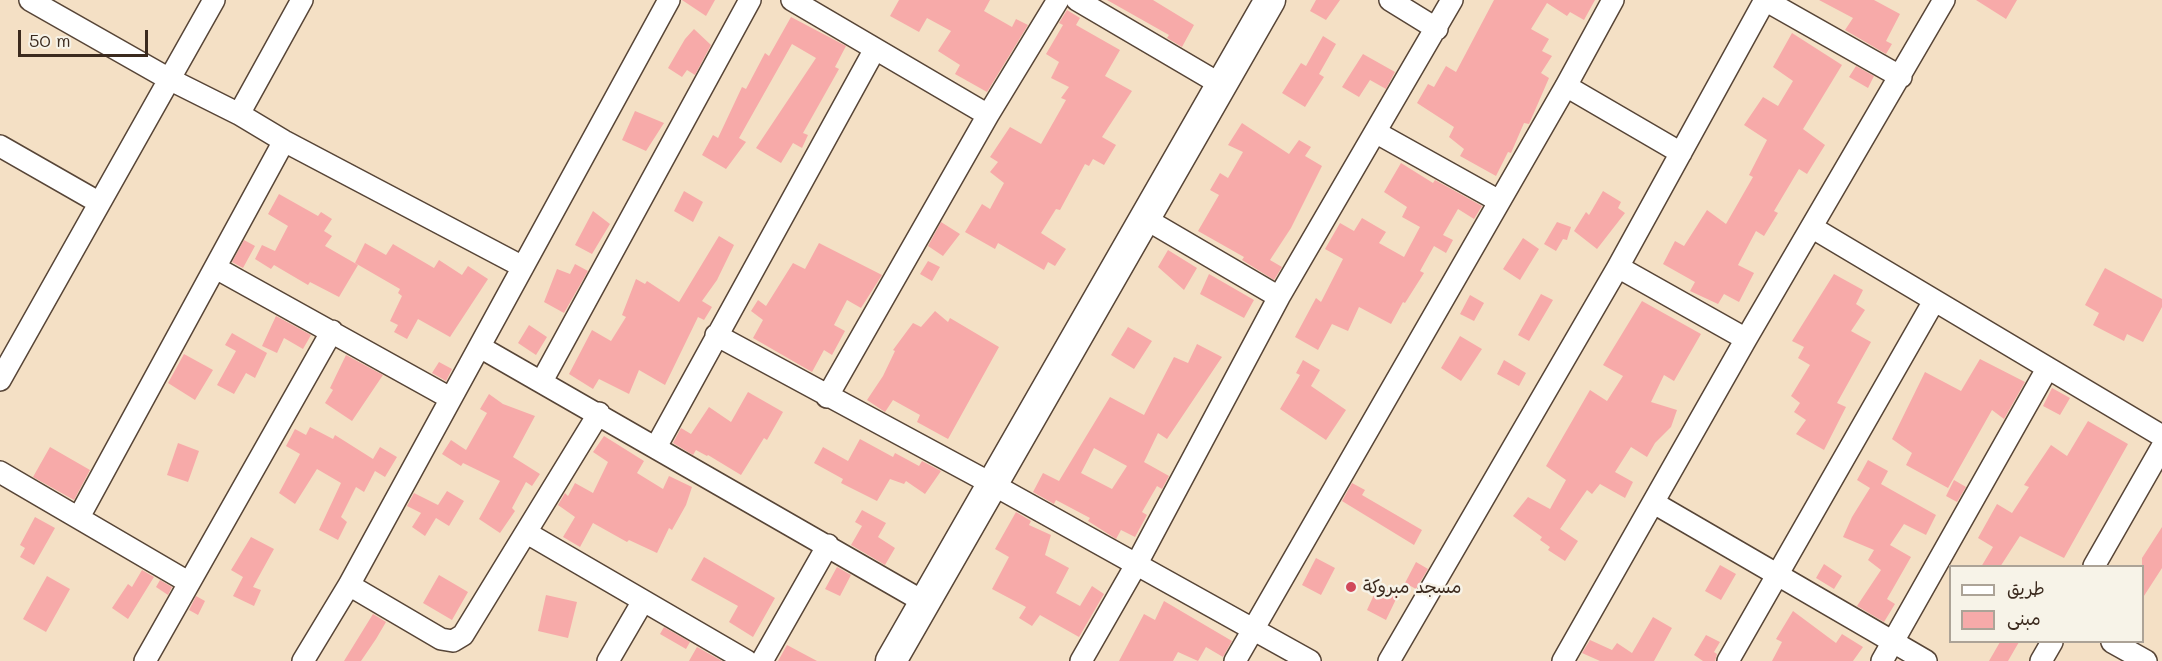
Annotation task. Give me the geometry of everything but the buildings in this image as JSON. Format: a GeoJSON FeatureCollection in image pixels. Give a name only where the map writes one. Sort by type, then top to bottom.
{"type":"FeatureCollection","features":[{"type":"Feature","properties":{"kind":"street"},"geometry":{"type":"LineString","coordinates":[[30,0],[57,7],[169,79],[239,114],[284,141],[523,267]]}},
{"type":"Feature","properties":{"kind":"street"},"geometry":{"type":"LineString","coordinates":[[0,380],[98,202],[214,0]]}},
{"type":"Feature","properties":{"kind":"street"},"geometry":{"type":"LineString","coordinates":[[239,114],[302,0]]}},
{"type":"Feature","properties":{"kind":"street"},"geometry":{"type":"LineString","coordinates":[[303,661],[349,585],[669,0]]}},
{"type":"Feature","properties":{"kind":"street"},"geometry":{"type":"LineString","coordinates":[[542,381],[750,0]]}},
{"type":"Feature","properties":{"kind":"street"},"geometry":{"type":"LineString","coordinates":[[792,0],[988,115]]}},
{"type":"Feature","properties":{"kind":"street"},"geometry":{"type":"LineString","coordinates":[[827,397],[988,115],[1058,0]]}},
{"type":"Feature","properties":{"kind":"street"},"geometry":{"type":"LineString","coordinates":[[1077,0],[1220,84]]}},
{"type":"Feature","properties":{"kind":"street"},"geometry":{"type":"LineString","coordinates":[[891,661],[1270,0]]}},
{"type":"Feature","properties":{"kind":"street"},"geometry":{"type":"LineString","coordinates":[[1390,0],[1437,29]]}},
{"type":"Feature","properties":{"kind":"street"},"geometry":{"type":"LineString","coordinates":[[1081,661],[1136,565],[1279,297],[1377,133],[1452,0]]}},
{"type":"Feature","properties":{"kind":"street"},"geometry":{"type":"LineString","coordinates":[[1235,661],[1566,87],[1613,0]]}},
{"type":"Feature","properties":{"kind":"street"},"geometry":{"type":"LineString","coordinates":[[1389,661],[1618,267],[1765,0],[1901,77]]}},
{"type":"Feature","properties":{"kind":"street"},"geometry":{"type":"LineString","coordinates":[[1563,661],[1746,339],[1813,228],[1944,0]]}},
{"type":"Feature","properties":{"kind":"street"},"geometry":{"type":"LineString","coordinates":[[656,447],[875,49]]}},
{"type":"Feature","properties":{"kind":"street"},"geometry":{"type":"LineString","coordinates":[[1566,87],[1682,153]]}},
{"type":"Feature","properties":{"kind":"street"},"geometry":{"type":"LineString","coordinates":[[1377,133],[1500,201]]}},
{"type":"Feature","properties":{"kind":"street"},"geometry":{"type":"LineString","coordinates":[[79,517],[284,141]]}},
{"type":"Feature","properties":{"kind":"street"},"geometry":{"type":"LineString","coordinates":[[0,146],[98,202]]}},
{"type":"Feature","properties":{"kind":"street"},"geometry":{"type":"LineString","coordinates":[[1144,218],[1279,297]]}},
{"type":"Feature","properties":{"kind":"street"},"geometry":{"type":"LineString","coordinates":[[1813,228],[2162,436]]}},
{"type":"Feature","properties":{"kind":"street"},"geometry":{"type":"LineString","coordinates":[[1618,267],[1746,339]]}},
{"type":"Feature","properties":{"kind":"street"},"geometry":{"type":"LineString","coordinates":[[216,268],[450,398]]}},
{"type":"Feature","properties":{"kind":"street"},"geometry":{"type":"LineString","coordinates":[[1728,661],[1934,301]]}},
{"type":"Feature","properties":{"kind":"street"},"geometry":{"type":"LineString","coordinates":[[145,661],[332,331]]}},
{"type":"Feature","properties":{"kind":"street"},"geometry":{"type":"LineString","coordinates":[[716,335],[827,397],[992,484],[1310,661]]}},
{"type":"Feature","properties":{"kind":"street"},"geometry":{"type":"LineString","coordinates":[[480,347],[599,413],[924,602]]}},
{"type":"Feature","properties":{"kind":"street"},"geometry":{"type":"LineString","coordinates":[[1882,661],[2047,369]]}},
{"type":"Feature","properties":{"kind":"street"},"geometry":{"type":"LineString","coordinates":[[349,585],[441,639],[453,641],[463,635],[599,413]]}},
{"type":"Feature","properties":{"kind":"street"},"geometry":{"type":"LineString","coordinates":[[2095,565],[2162,447]]}},
{"type":"Feature","properties":{"kind":"street"},"geometry":{"type":"LineString","coordinates":[[0,472],[188,582]]}},
{"type":"Feature","properties":{"kind":"street"},"geometry":{"type":"LineString","coordinates":[[1654,503],[1926,661]]}},
{"type":"Feature","properties":{"kind":"street"},"geometry":{"type":"LineString","coordinates":[[527,533],[747,661]]}},
{"type":"Feature","properties":{"kind":"street"},"geometry":{"type":"LineString","coordinates":[[762,661],[828,545]]}},
{"type":"Feature","properties":{"kind":"street"},"geometry":{"type":"LineString","coordinates":[[608,661],[644,601]]}},
{"type":"Feature","properties":{"kind":"street"},"geometry":{"type":"LineString","coordinates":[[2041,661],[2051,643]]}},
{"type":"Feature","properties":{"kind":"street"},"geometry":{"type":"LineString","coordinates":[[2114,643],[2146,661]]}},
{"type":"Feature","properties":{"kind":"place","name":"مسجد مبروكة"},"geometry":{"type":"Point","coordinates":[1351,587]}}]}
